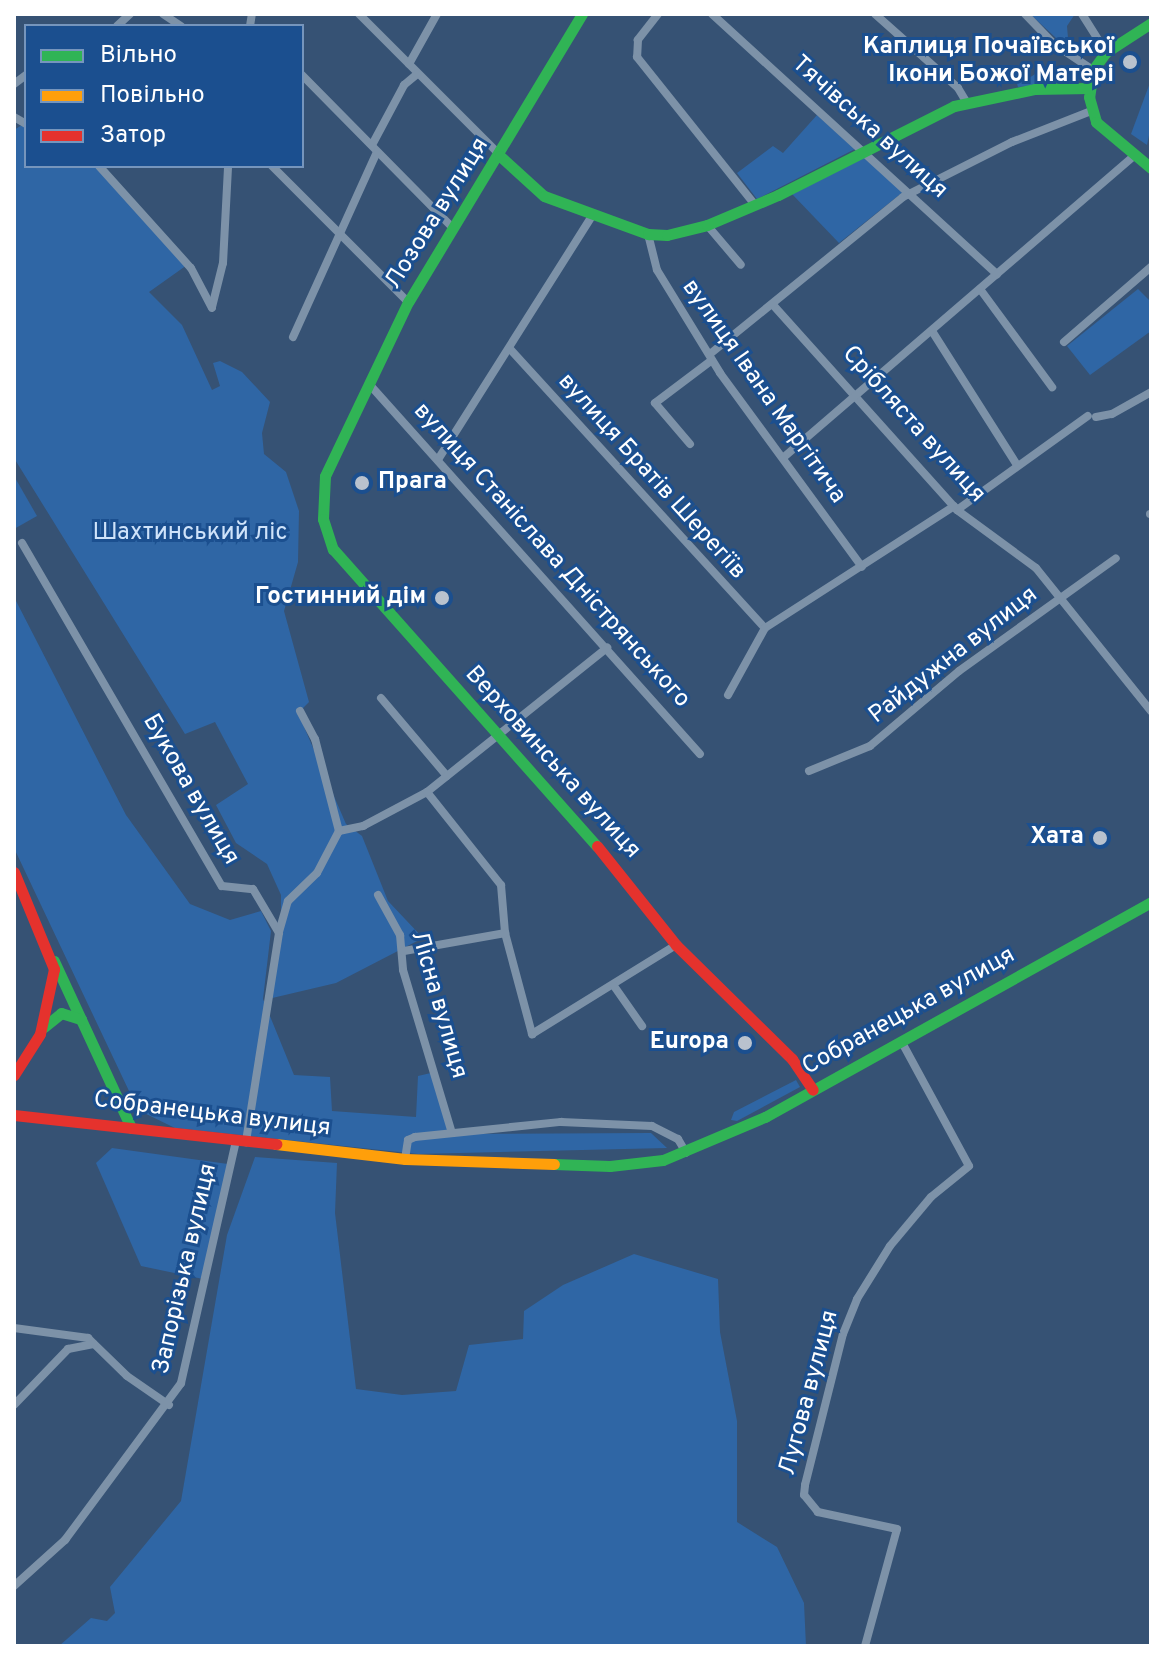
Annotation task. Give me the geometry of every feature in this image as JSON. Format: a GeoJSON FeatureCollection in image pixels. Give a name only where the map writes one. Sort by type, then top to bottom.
{"type":"FeatureCollection","features":[{"type":"Feature","properties":{"kind":"main road","name":"Лозова вулиця"},"geometry":{"type":"LineString","coordinates":[[342,442],[408,302],[500,156],[582,14]]}},
{"type":"Feature","properties":{"kind":"main road"},"geometry":{"type":"LineString","coordinates":[[1151,23],[1106,52],[1093,70],[1089,88],[1091,111],[1103,130],[1151,168]]}},
{"type":"Feature","properties":{"kind":"main road"},"geometry":{"type":"LineString","coordinates":[[500,156],[544,196],[648,234],[667,235],[707,225],[755,205],[967,103],[1035,89],[1089,88]]}},
{"type":"Feature","properties":{"kind":"main road","name":"Верховинська вулиця"},"geometry":{"type":"LineString","coordinates":[[342,442],[322,488],[331,544],[654,912],[676,945],[792,1059],[813,1090]]}},
{"type":"Feature","properties":{"kind":"main road"},"geometry":{"type":"LineString","coordinates":[[14,872],[131,1128]]}},
{"type":"Feature","properties":{"kind":"main road","name":"Собранецька вулиця"},"geometry":{"type":"LineString","coordinates":[[14,1115],[405,1159],[610,1166],[686,1154],[813,1090],[1151,902]]}},
{"type":"Feature","properties":{"kind":"main road"},"geometry":{"type":"LineString","coordinates":[[40,1034],[53,982],[52,956]]}},
{"type":"Feature","properties":{"kind":"main road"},"geometry":{"type":"LineString","coordinates":[[14,1075],[57,1014],[81,1019]]}},
{"type":"Feature","properties":{"kind":"street"},"geometry":{"type":"LineString","coordinates":[[359,14],[500,156]]}},
{"type":"Feature","properties":{"kind":"street"},"geometry":{"type":"LineString","coordinates":[[409,64],[437,14]]}},
{"type":"Feature","properties":{"kind":"street"},"geometry":{"type":"LineString","coordinates":[[658,14],[638,40],[637,57],[755,205]]}},
{"type":"Feature","properties":{"kind":"street","name":"Тячівська вулиця"},"geometry":{"type":"LineString","coordinates":[[712,14],[997,274]]}},
{"type":"Feature","properties":{"kind":"street"},"geometry":{"type":"LineString","coordinates":[[875,14],[958,88],[967,103]]}},
{"type":"Feature","properties":{"kind":"street"},"geometry":{"type":"LineString","coordinates":[[1025,14],[1054,44],[1093,70]]}},
{"type":"Feature","properties":{"kind":"street"},"geometry":{"type":"LineString","coordinates":[[1082,14],[1106,52]]}},
{"type":"Feature","properties":{"kind":"street"},"geometry":{"type":"LineString","coordinates":[[293,337],[404,85],[417,74]]}},
{"type":"Feature","properties":{"kind":"street"},"geometry":{"type":"LineString","coordinates":[[304,77],[454,229]]}},
{"type":"Feature","properties":{"kind":"street"},"geometry":{"type":"LineString","coordinates":[[690,444],[655,403],[910,194],[1012,142],[1091,111]]}},
{"type":"Feature","properties":{"kind":"street"},"geometry":{"type":"LineString","coordinates":[[784,457],[1135,155]]}},
{"type":"Feature","properties":{"kind":"street"},"geometry":{"type":"LineString","coordinates":[[101,168],[191,268],[212,308],[228,221],[228,168]]}},
{"type":"Feature","properties":{"kind":"street"},"geometry":{"type":"LineString","coordinates":[[274,168],[408,302]]}},
{"type":"Feature","properties":{"kind":"street"},"geometry":{"type":"LineString","coordinates":[[439,458],[592,216]]}},
{"type":"Feature","properties":{"kind":"street"},"geometry":{"type":"LineString","coordinates":[[707,225],[741,265]]}},
{"type":"Feature","properties":{"kind":"street","name":"вулиця Івана Маргітича"},"geometry":{"type":"LineString","coordinates":[[648,234],[657,270],[711,357],[862,567]]}},
{"type":"Feature","properties":{"kind":"street"},"geometry":{"type":"LineString","coordinates":[[1064,342],[1151,267]]}},
{"type":"Feature","properties":{"kind":"street"},"geometry":{"type":"LineString","coordinates":[[980,289],[1052,387]]}},
{"type":"Feature","properties":{"kind":"street","name":"Срібляста вулиця"},"geometry":{"type":"LineString","coordinates":[[774,306],[956,508],[1027,559],[1151,711]]}},
{"type":"Feature","properties":{"kind":"street"},"geometry":{"type":"LineString","coordinates":[[932,331],[1017,465]]}},
{"type":"Feature","properties":{"kind":"street","name":"вулиця Братів Шерегіїв"},"geometry":{"type":"LineString","coordinates":[[510,349],[765,628]]}},
{"type":"Feature","properties":{"kind":"street","name":"вулиця Станіслава Дністрянського"},"geometry":{"type":"LineString","coordinates":[[370,385],[439,458],[700,754]]}},
{"type":"Feature","properties":{"kind":"street"},"geometry":{"type":"LineString","coordinates":[[728,695],[765,628],[956,508],[1092,416],[1112,414],[1151,392]]}},
{"type":"Feature","properties":{"kind":"street","name":"Букова вулиця"},"geometry":{"type":"LineString","coordinates":[[22,543],[222,886],[253,889],[270,912],[279,933]]}},
{"type":"Feature","properties":{"kind":"street","name":"Райдужна вулиця"},"geometry":{"type":"LineString","coordinates":[[809,771],[870,746],[959,671],[1116,558]]}},
{"type":"Feature","properties":{"kind":"street"},"geometry":{"type":"LineString","coordinates":[[339,831],[363,826],[427,792],[607,648]]}},
{"type":"Feature","properties":{"kind":"street"},"geometry":{"type":"LineString","coordinates":[[381,698],[447,776]]}},
{"type":"Feature","properties":{"kind":"street"},"geometry":{"type":"LineString","coordinates":[[241,1141],[284,909],[317,873],[339,831],[315,739],[300,711]]}},
{"type":"Feature","properties":{"kind":"street"},"geometry":{"type":"LineString","coordinates":[[427,792],[501,885],[505,933],[532,1034],[676,945]]}},
{"type":"Feature","properties":{"kind":"street","name":"Лісна вулиця"},"geometry":{"type":"LineString","coordinates":[[378,895],[404,951],[403,970],[451,1130]]}},
{"type":"Feature","properties":{"kind":"street"},"geometry":{"type":"LineString","coordinates":[[270,912],[284,909]]}},
{"type":"Feature","properties":{"kind":"street"},"geometry":{"type":"LineString","coordinates":[[404,951],[505,933]]}},
{"type":"Feature","properties":{"kind":"street"},"geometry":{"type":"LineString","coordinates":[[614,986],[642,1026]]}},
{"type":"Feature","properties":{"kind":"street","name":"Лугова вулиця"},"geometry":{"type":"LineString","coordinates":[[865,1646],[897,1529],[818,1512],[804,1495],[805,1485],[843,1334],[857,1299],[890,1246],[924,1205],[969,1166],[901,1041]]}},
{"type":"Feature","properties":{"kind":"street"},"geometry":{"type":"LineString","coordinates":[[405,1159],[408,1140],[451,1130],[642,1124],[672,1135],[686,1154]]}},
{"type":"Feature","properties":{"kind":"street","name":"Запорізька вулиця"},"geometry":{"type":"LineString","coordinates":[[14,1586],[65,1540],[169,1405],[181,1383],[241,1141]]}},
{"type":"Feature","properties":{"kind":"street"},"geometry":{"type":"LineString","coordinates":[[14,1328],[81,1335],[143,1390],[169,1405]]}},
{"type":"Feature","properties":{"kind":"street"},"geometry":{"type":"LineString","coordinates":[[14,1405],[68,1349],[94,1344]]}},
{"type":"Feature","properties":{"kind":"green space"},"geometry":{"type":"Polygon","coordinates":[[[1030,14],[1075,14],[1067,26],[1069,50],[1030,14]]]}},
{"type":"Feature","properties":{"kind":"green space"},"geometry":{"type":"Polygon","coordinates":[[[1045,68],[1080,81],[1018,87],[1016,80],[1024,81],[1045,68]]]}},
{"type":"Feature","properties":{"kind":"green space"},"geometry":{"type":"Polygon","coordinates":[[[1151,80],[1151,126],[1147,145],[1131,134],[1151,80]]]}},
{"type":"Feature","properties":{"kind":"green space"},"geometry":{"type":"Polygon","coordinates":[[[817,115],[855,149],[757,199],[737,173],[773,146],[783,153],[817,115]]]}},
{"type":"Feature","properties":{"kind":"green space","name":"Шахтинський ліс"},"geometry":{"type":"Polygon","coordinates":[[[24,126],[24,168],[103,168],[187,265],[149,292],[182,325],[212,390],[220,386],[213,363],[220,361],[242,372],[270,402],[262,433],[264,454],[286,472],[299,511],[298,562],[284,611],[309,702],[298,713],[346,824],[362,836],[388,901],[423,938],[336,983],[268,999],[281,935],[281,895],[267,864],[236,843],[216,805],[248,784],[215,722],[185,734],[14,458],[14,130],[24,126]]]}},
{"type":"Feature","properties":{"kind":"green space"},"geometry":{"type":"Polygon","coordinates":[[[863,157],[903,192],[839,243],[792,194],[863,157]]]}},
{"type":"Feature","properties":{"kind":"green space"},"geometry":{"type":"Polygon","coordinates":[[[1138,289],[1151,302],[1151,331],[1090,375],[1067,346],[1138,289]]]}},
{"type":"Feature","properties":{"kind":"green space"},"geometry":{"type":"Polygon","coordinates":[[[14,476],[37,516],[14,529],[14,476]]]}},
{"type":"Feature","properties":{"kind":"green space"},"geometry":{"type":"Polygon","coordinates":[[[14,597],[126,815],[190,904],[230,920],[261,911],[271,931],[263,999],[294,1075],[330,1077],[332,1111],[416,1117],[418,1076],[435,1072],[449,1134],[651,1133],[667,1148],[418,1154],[175,1128],[138,1110],[14,848],[14,597]]]}},
{"type":"Feature","properties":{"kind":"green space"},"geometry":{"type":"Polygon","coordinates":[[[796,1080],[800,1087],[737,1121],[731,1120],[734,1112],[796,1080]]]}},
{"type":"Feature","properties":{"kind":"green space"},"geometry":{"type":"Polygon","coordinates":[[[112,1148],[228,1164],[203,1279],[141,1266],[96,1163],[112,1148]]]}},
{"type":"Feature","properties":{"kind":"green space"},"geometry":{"type":"Polygon","coordinates":[[[255,1157],[337,1163],[335,1213],[356,1389],[402,1395],[456,1391],[469,1345],[523,1339],[524,1311],[563,1285],[634,1254],[718,1279],[720,1332],[737,1421],[737,1522],[777,1547],[804,1603],[806,1646],[59,1646],[91,1618],[107,1621],[115,1613],[110,1587],[181,1501],[227,1235],[255,1157]]]}},
{"type":"Feature","properties":{"kind":"traffic: fast"},"geometry":{"type":"LineString","coordinates":[[582,14],[408,302],[325,476],[323,519],[333,549],[597,846]]}},
{"type":"Feature","properties":{"kind":"traffic: fast"},"geometry":{"type":"LineString","coordinates":[[1151,23],[1106,52],[1093,70],[1089,97],[1096,122],[1151,168]]}},
{"type":"Feature","properties":{"kind":"traffic: fast"},"geometry":{"type":"LineString","coordinates":[[500,156],[544,196],[648,234],[667,235],[707,225],[778,195],[954,106],[1035,89],[1089,88]]}},
{"type":"Feature","properties":{"kind":"traffic: fast"},"geometry":{"type":"LineString","coordinates":[[554,1164],[610,1166],[663,1160],[765,1117],[1151,902]]}},
{"type":"Feature","properties":{"kind":"traffic: fast"},"geometry":{"type":"LineString","coordinates":[[54,961],[131,1128]]}},
{"type":"Feature","properties":{"kind":"traffic: fast"},"geometry":{"type":"LineString","coordinates":[[44,1027],[61,1013],[81,1019]]}},
{"type":"Feature","properties":{"kind":"traffic: slow"},"geometry":{"type":"LineString","coordinates":[[276,1144],[405,1159],[554,1164]]}},
{"type":"Feature","properties":{"kind":"traffic: jam"},"geometry":{"type":"LineString","coordinates":[[597,846],[676,945],[792,1059],[813,1090]]}},
{"type":"Feature","properties":{"kind":"traffic: jam"},"geometry":{"type":"LineString","coordinates":[[14,872],[54,969],[40,1034],[14,1075]]}},
{"type":"Feature","properties":{"kind":"traffic: jam"},"geometry":{"type":"LineString","coordinates":[[14,1115],[276,1144]]}},
{"type":"Feature","properties":{"kind":"place","name":"Каплиця Почаївської Ікони Божої Матері"},"geometry":{"type":"Point","coordinates":[1130,62]}},
{"type":"Feature","properties":{"kind":"place","name":"Прага"},"geometry":{"type":"Point","coordinates":[362,483]}},
{"type":"Feature","properties":{"kind":"place","name":"Гостинний дім"},"geometry":{"type":"Point","coordinates":[442,598]}},
{"type":"Feature","properties":{"kind":"place","name":"Хата"},"geometry":{"type":"Point","coordinates":[1100,838]}},
{"type":"Feature","properties":{"kind":"place","name":"Europa"},"geometry":{"type":"Point","coordinates":[745,1043]}}]}
